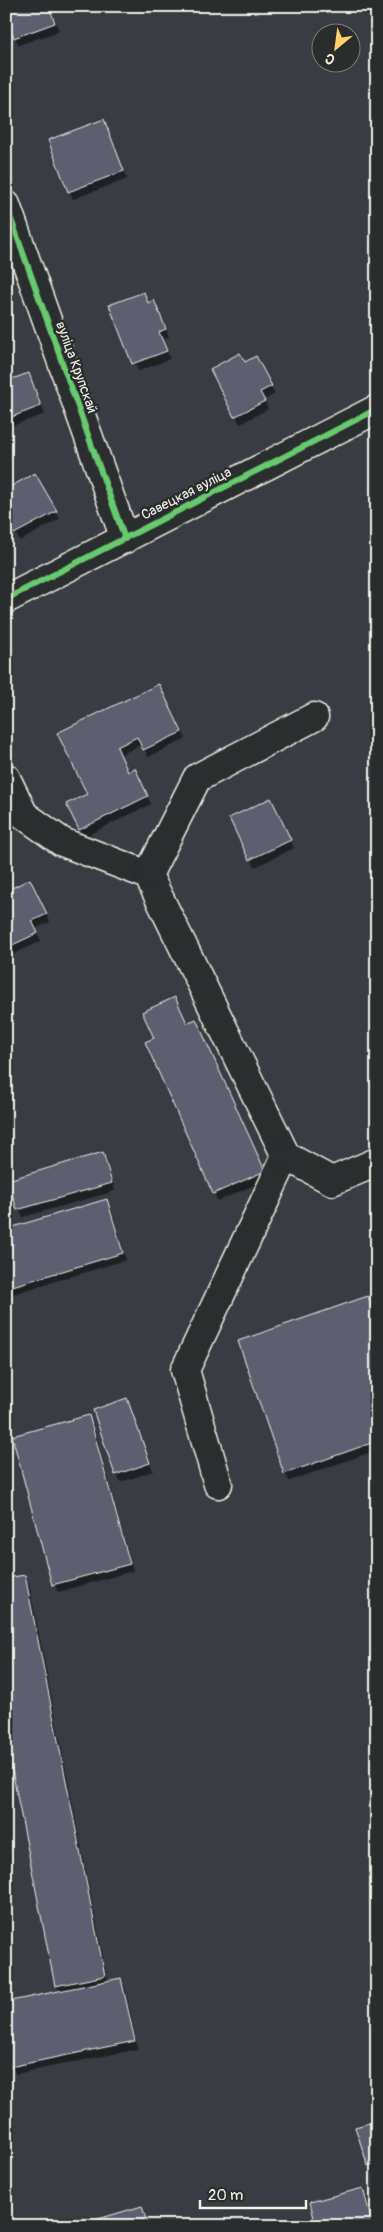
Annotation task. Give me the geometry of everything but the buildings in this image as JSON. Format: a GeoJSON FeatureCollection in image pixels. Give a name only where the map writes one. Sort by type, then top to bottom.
{"type":"FeatureCollection","features":[{"type":"Feature","properties":{"kind":"street","name":"вуліца Крупскай"},"geometry":{"type":"LineString","coordinates":[[6,205],[125,539]]}},
{"type":"Feature","properties":{"kind":"street","name":"Савецкая вуліца"},"geometry":{"type":"LineString","coordinates":[[6,598],[377,409]]}},
{"type":"Feature","properties":{"kind":"street"},"geometry":{"type":"LineString","coordinates":[[148,875],[196,778],[314,717]]}},
{"type":"Feature","properties":{"kind":"street"},"geometry":{"type":"LineString","coordinates":[[6,778],[24,815],[62,842],[148,875],[286,1156],[332,1181],[377,1162]]}},
{"type":"Feature","properties":{"kind":"street"},"geometry":{"type":"LineString","coordinates":[[218,1484],[185,1370],[286,1156]]}},
{"type":"Feature","properties":{"kind":"cycle path"},"geometry":{"type":"LineString","coordinates":[[6,205],[125,539]]}},
{"type":"Feature","properties":{"kind":"cycle path"},"geometry":{"type":"LineString","coordinates":[[6,599],[377,409]]}}]}
